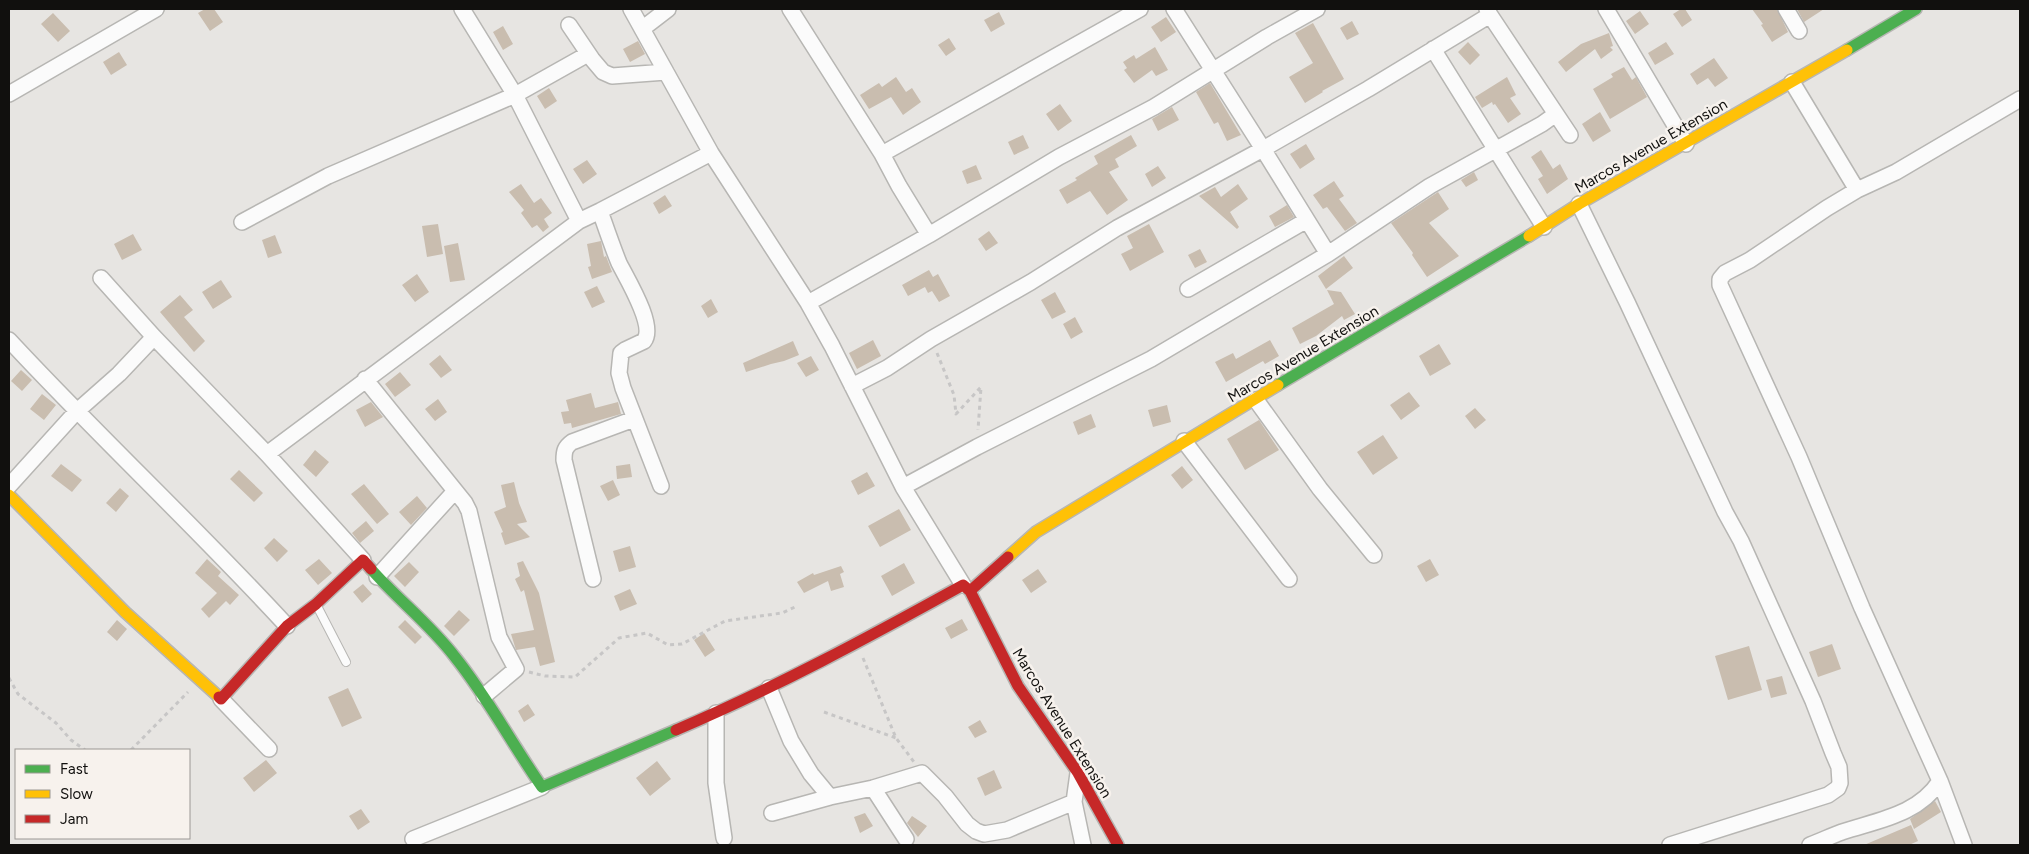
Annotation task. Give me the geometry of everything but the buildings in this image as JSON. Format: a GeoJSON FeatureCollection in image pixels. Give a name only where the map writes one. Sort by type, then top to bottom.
{"type":"FeatureCollection","features":[{"type":"Feature","properties":{"kind":"street"},"geometry":{"type":"LineString","coordinates":[[9,94],[156,9]]}},
{"type":"Feature","properties":{"kind":"street"},"geometry":{"type":"LineString","coordinates":[[462,9],[515,95],[579,221]]}},
{"type":"Feature","properties":{"kind":"street"},"geometry":{"type":"LineString","coordinates":[[413,838],[542,787],[716,713],[967,588],[903,486],[808,303],[710,153],[631,9]]}},
{"type":"Feature","properties":{"kind":"street"},"geometry":{"type":"LineString","coordinates":[[642,29],[668,9]]}},
{"type":"Feature","properties":{"kind":"street"},"geometry":{"type":"LineString","coordinates":[[790,9],[882,154],[929,235]]}},
{"type":"Feature","properties":{"kind":"street"},"geometry":{"type":"LineString","coordinates":[[882,154],[1140,9]]}},
{"type":"Feature","properties":{"kind":"street"},"geometry":{"type":"LineString","coordinates":[[1174,9],[1328,254]]}},
{"type":"Feature","properties":{"kind":"street"},"geometry":{"type":"LineString","coordinates":[[808,303],[929,235],[1059,157],[1154,107],[1267,37],[1318,9]]}},
{"type":"Feature","properties":{"kind":"street"},"geometry":{"type":"LineString","coordinates":[[1786,9],[1799,31]]}},
{"type":"Feature","properties":{"kind":"street","name":"Marcos Avenue Extension"},"geometry":{"type":"LineString","coordinates":[[1118,845],[1078,773],[1018,686],[967,588],[1036,532],[1544,228],[1579,204],[1686,144],[1916,9]]}},
{"type":"Feature","properties":{"kind":"street"},"geometry":{"type":"LineString","coordinates":[[1611,10],[1686,144]]}},
{"type":"Feature","properties":{"kind":"street"},"geometry":{"type":"LineString","coordinates":[[852,386],[887,368],[931,339],[1031,282],[1117,228],[1263,149],[1368,89],[1433,50],[1489,12],[1570,135]]}},
{"type":"Feature","properties":{"kind":"street"},"geometry":{"type":"LineString","coordinates":[[569,25],[588,54],[603,72],[612,76],[666,72]]}},
{"type":"Feature","properties":{"kind":"street"},"geometry":{"type":"LineString","coordinates":[[1433,50],[1544,228]]}},
{"type":"Feature","properties":{"kind":"street"},"geometry":{"type":"LineString","coordinates":[[242,222],[328,176],[515,95],[588,54]]}},
{"type":"Feature","properties":{"kind":"street"},"geometry":{"type":"LineString","coordinates":[[1792,82],[1858,190]]}},
{"type":"Feature","properties":{"kind":"street"},"geometry":{"type":"LineString","coordinates":[[1964,845],[1940,781],[1862,608],[1799,457],[1720,285],[1720,279],[1724,273],[1750,260],[1827,208],[1858,190],[1896,172],[2020,99]]}},
{"type":"Feature","properties":{"kind":"street"},"geometry":{"type":"LineString","coordinates":[[903,486],[1151,359],[1328,254],[1430,186],[1542,124],[1556,114]]}},
{"type":"Feature","properties":{"kind":"street"},"geometry":{"type":"LineString","coordinates":[[267,454],[579,221],[710,153]]}},
{"type":"Feature","properties":{"kind":"street"},"geometry":{"type":"LineString","coordinates":[[1579,204],[1741,541],[1813,701],[1840,776],[1838,788],[1828,795],[1670,845]]}},
{"type":"Feature","properties":{"kind":"street"},"geometry":{"type":"LineString","coordinates":[[600,211],[619,261],[638,299],[648,332],[644,342],[626,350],[622,354],[619,373],[634,419],[661,486]]}},
{"type":"Feature","properties":{"kind":"street"},"geometry":{"type":"LineString","coordinates":[[1188,289],[1307,220]]}},
{"type":"Feature","properties":{"kind":"street"},"geometry":{"type":"LineString","coordinates":[[101,278],[154,337],[267,454],[377,578],[455,656],[484,696],[523,761],[542,787]]}},
{"type":"Feature","properties":{"kind":"street"},"geometry":{"type":"LineString","coordinates":[[9,486],[76,412],[119,374],[154,337]]}},
{"type":"Feature","properties":{"kind":"street"},"geometry":{"type":"LineString","coordinates":[[9,340],[76,412],[249,585],[287,626]]}},
{"type":"Feature","properties":{"kind":"street"},"geometry":{"type":"LineString","coordinates":[[365,379],[469,511],[499,637],[516,669],[484,696]]}},
{"type":"Feature","properties":{"kind":"street"},"geometry":{"type":"LineString","coordinates":[[1256,400],[1320,489],[1374,554]]}},
{"type":"Feature","properties":{"kind":"street"},"geometry":{"type":"LineString","coordinates":[[593,579],[564,460],[564,452],[566,446],[572,442],[634,419]]}},
{"type":"Feature","properties":{"kind":"street"},"geometry":{"type":"LineString","coordinates":[[1184,442],[1290,579]]}},
{"type":"Feature","properties":{"kind":"street"},"geometry":{"type":"LineString","coordinates":[[377,578],[455,491]]}},
{"type":"Feature","properties":{"kind":"street"},"geometry":{"type":"LineString","coordinates":[[9,495],[125,612],[221,699],[269,748]]}},
{"type":"Feature","properties":{"kind":"street"},"geometry":{"type":"LineString","coordinates":[[221,699],[287,626],[316,604],[362,560]]}},
{"type":"Feature","properties":{"kind":"street"},"geometry":{"type":"LineString","coordinates":[[769,688],[791,741],[811,774],[830,797]]}},
{"type":"Feature","properties":{"kind":"street"},"geometry":{"type":"LineString","coordinates":[[716,713],[716,783],[724,838]]}},
{"type":"Feature","properties":{"kind":"street"},"geometry":{"type":"LineString","coordinates":[[772,813],[830,797],[873,788],[922,773],[945,796],[967,824],[976,832],[984,834],[1007,830],[1074,802]]}},
{"type":"Feature","properties":{"kind":"street"},"geometry":{"type":"LineString","coordinates":[[1078,773],[1074,802],[1083,845]]}},
{"type":"Feature","properties":{"kind":"street"},"geometry":{"type":"LineString","coordinates":[[1810,845],[1841,832],[1900,814],[1927,798],[1940,781]]}},
{"type":"Feature","properties":{"kind":"street"},"geometry":{"type":"LineString","coordinates":[[873,788],[906,840]]}},
{"type":"Feature","properties":{"kind":"lane"},"geometry":{"type":"LineString","coordinates":[[316,604],[346,662]]}},
{"type":"Feature","properties":{"kind":"path"},"geometry":{"type":"LineString","coordinates":[[931,339],[954,395],[956,414],[981,387],[977,447]]}},
{"type":"Feature","properties":{"kind":"path"},"geometry":{"type":"LineString","coordinates":[[516,669],[545,676],[575,677],[619,638],[647,633],[668,645],[682,644],[725,621],[782,613],[795,607]]}},
{"type":"Feature","properties":{"kind":"path"},"geometry":{"type":"LineString","coordinates":[[858,643],[896,738],[922,773]]}},
{"type":"Feature","properties":{"kind":"path"},"geometry":{"type":"LineString","coordinates":[[9,678],[18,694],[56,723],[71,740],[84,749]]}},
{"type":"Feature","properties":{"kind":"path"},"geometry":{"type":"LineString","coordinates":[[132,749],[200,680]]}},
{"type":"Feature","properties":{"kind":"path"},"geometry":{"type":"LineString","coordinates":[[824,712],[896,738]]}},
{"type":"Feature","properties":{"kind":"traffic: fast"},"geometry":{"type":"LineString","coordinates":[[1847,50],[1916,9]]}},
{"type":"Feature","properties":{"kind":"traffic: fast"},"geometry":{"type":"LineString","coordinates":[[1278,385],[1529,236]]}},
{"type":"Feature","properties":{"kind":"traffic: fast"},"geometry":{"type":"LineString","coordinates":[[371,569],[455,657],[542,787],[676,730]]}},
{"type":"Feature","properties":{"kind":"traffic: slow"},"geometry":{"type":"LineString","coordinates":[[1529,236],[1579,204],[1847,50]]}},
{"type":"Feature","properties":{"kind":"traffic: slow"},"geometry":{"type":"LineString","coordinates":[[1008,557],[1036,532],[1278,385]]}},
{"type":"Feature","properties":{"kind":"traffic: slow"},"geometry":{"type":"LineString","coordinates":[[9,495],[125,612],[219,697]]}},
{"type":"Feature","properties":{"kind":"traffic: jam"},"geometry":{"type":"LineString","coordinates":[[1008,557],[970,591],[1018,686],[1078,773],[1118,845]]}},
{"type":"Feature","properties":{"kind":"traffic: jam"},"geometry":{"type":"LineString","coordinates":[[219,697],[221,699],[287,626],[316,604],[363,560],[371,569]]}},
{"type":"Feature","properties":{"kind":"traffic: jam"},"geometry":{"type":"LineString","coordinates":[[676,730],[786,679],[857,643],[963,585],[970,591]]}}]}
